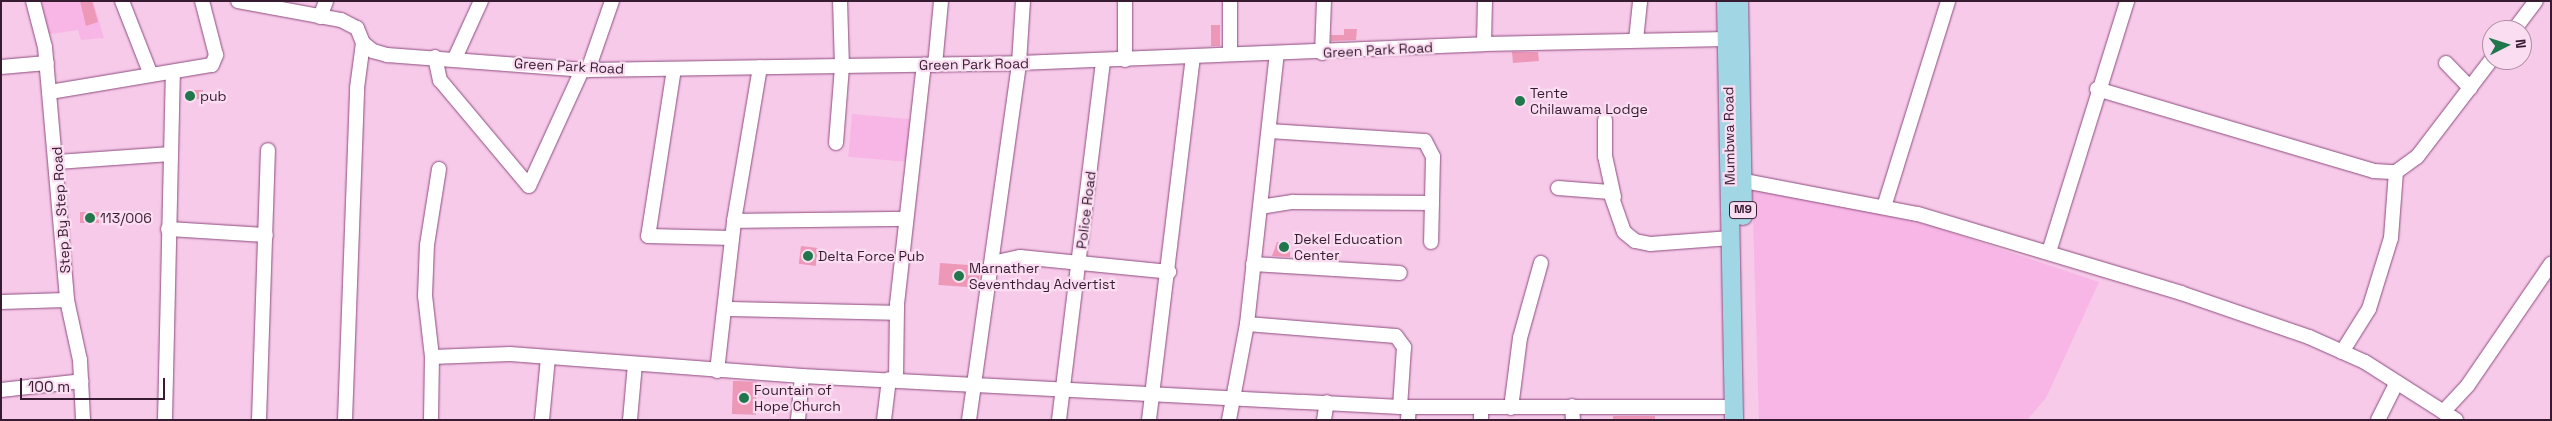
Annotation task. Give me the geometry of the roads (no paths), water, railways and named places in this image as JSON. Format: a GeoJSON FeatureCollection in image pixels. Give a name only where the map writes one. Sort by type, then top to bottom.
{"type":"FeatureCollection","features":[{"type":"Feature","properties":{"kind":"main road","name":"Mumbwa Road"},"geometry":{"type":"LineString","coordinates":[[1726,1],[1736,179],[1731,238],[1738,290]]}},
{"type":"Feature","properties":{"kind":"main road","name":"Mumbwa Road"},"geometry":{"type":"LineString","coordinates":[[1738,416],[1736,179],[1739,1]]}},
{"type":"Feature","properties":{"kind":"street","name":"Step By Step Road"},"geometry":{"type":"LineString","coordinates":[[33,1],[47,63],[57,162],[67,300],[82,381],[83,420]]}},
{"type":"Feature","properties":{"kind":"street"},"geometry":{"type":"LineString","coordinates":[[122,1],[151,75]]}},
{"type":"Feature","properties":{"kind":"street"},"geometry":{"type":"LineString","coordinates":[[50,92],[209,67],[216,61],[202,1]]}},
{"type":"Feature","properties":{"kind":"street","name":"Green Park Road"},"geometry":{"type":"LineString","coordinates":[[238,1],[341,20],[357,28],[363,43],[387,55],[455,58],[585,70],[1104,61],[1230,54],[1322,53],[1484,44],[1727,39]]}},
{"type":"Feature","properties":{"kind":"street"},"geometry":{"type":"LineString","coordinates":[[320,17],[326,1]]}},
{"type":"Feature","properties":{"kind":"street"},"geometry":{"type":"LineString","coordinates":[[455,58],[481,1]]}},
{"type":"Feature","properties":{"kind":"street"},"geometry":{"type":"LineString","coordinates":[[435,57],[440,80],[529,186],[585,70],[612,1]]}},
{"type":"Feature","properties":{"kind":"street"},"geometry":{"type":"LineString","coordinates":[[836,143],[842,67],[840,1]]}},
{"type":"Feature","properties":{"kind":"street"},"geometry":{"type":"LineString","coordinates":[[884,420],[892,379],[905,219],[941,1]]}},
{"type":"Feature","properties":{"kind":"street"},"geometry":{"type":"LineString","coordinates":[[969,420],[972,382],[992,262],[1019,63],[1023,1]]}},
{"type":"Feature","properties":{"kind":"street"},"geometry":{"type":"LineString","coordinates":[[1125,1],[1125,60]]}},
{"type":"Feature","properties":{"kind":"street"},"geometry":{"type":"LineString","coordinates":[[1230,1],[1230,54]]}},
{"type":"Feature","properties":{"kind":"street"},"geometry":{"type":"LineString","coordinates":[[1322,53],[1324,1]]}},
{"type":"Feature","properties":{"kind":"street"},"geometry":{"type":"LineString","coordinates":[[1484,44],[1485,1]]}},
{"type":"Feature","properties":{"kind":"street"},"geometry":{"type":"LineString","coordinates":[[1636,40],[1640,1]]}},
{"type":"Feature","properties":{"kind":"street"},"geometry":{"type":"LineString","coordinates":[[1884,207],[1948,1]]}},
{"type":"Feature","properties":{"kind":"street"},"geometry":{"type":"LineString","coordinates":[[2049,252],[2097,89],[2126,1]]}},
{"type":"Feature","properties":{"kind":"street"},"geometry":{"type":"LineString","coordinates":[[2522,20],[2536,1]]}},
{"type":"Feature","properties":{"kind":"street"},"geometry":{"type":"LineString","coordinates":[[345,420],[357,88],[363,43]]}},
{"type":"Feature","properties":{"kind":"street"},"geometry":{"type":"LineString","coordinates":[[1229,420],[1247,324],[1277,54]]}},
{"type":"Feature","properties":{"kind":"street"},"geometry":{"type":"LineString","coordinates":[[1150,420],[1193,57]]}},
{"type":"Feature","properties":{"kind":"street","name":"Police Road"},"geometry":{"type":"LineString","coordinates":[[1059,420],[1104,61]]}},
{"type":"Feature","properties":{"kind":"street"},"geometry":{"type":"LineString","coordinates":[[1,67],[47,63]]}},
{"type":"Feature","properties":{"kind":"street"},"geometry":{"type":"LineString","coordinates":[[2446,63],[2470,88]]}},
{"type":"Feature","properties":{"kind":"street"},"geometry":{"type":"LineString","coordinates":[[717,371],[726,309],[734,221],[760,66]]}},
{"type":"Feature","properties":{"kind":"street"},"geometry":{"type":"LineString","coordinates":[[674,68],[648,236],[732,238]]}},
{"type":"Feature","properties":{"kind":"street"},"geometry":{"type":"LineString","coordinates":[[2097,89],[2374,171],[2396,172],[2417,157],[2484,70]]}},
{"type":"Feature","properties":{"kind":"street"},"geometry":{"type":"LineString","coordinates":[[165,420],[168,229],[174,73]]}},
{"type":"Feature","properties":{"kind":"street"},"geometry":{"type":"LineString","coordinates":[[1605,120],[1605,156],[1624,232],[1635,241],[1650,244],[1731,238]]}},
{"type":"Feature","properties":{"kind":"street"},"geometry":{"type":"LineString","coordinates":[[1269,131],[1425,141],[1433,157],[1431,242]]}},
{"type":"Feature","properties":{"kind":"street"},"geometry":{"type":"LineString","coordinates":[[259,420],[268,150]]}},
{"type":"Feature","properties":{"kind":"street"},"geometry":{"type":"LineString","coordinates":[[57,162],[172,154]]}},
{"type":"Feature","properties":{"kind":"street"},"geometry":{"type":"LineString","coordinates":[[431,420],[432,357],[425,296],[426,245],[439,169]]}},
{"type":"Feature","properties":{"kind":"street"},"geometry":{"type":"LineString","coordinates":[[2342,352],[2369,309],[2391,238],[2396,172]]}},
{"type":"Feature","properties":{"kind":"street"},"geometry":{"type":"LineString","coordinates":[[1736,179],[1884,207],[2049,252],[2181,293],[2342,352],[2397,382],[2456,420]]}},
{"type":"Feature","properties":{"kind":"street"},"geometry":{"type":"LineString","coordinates":[[1558,188],[1606,189],[1614,197]]}},
{"type":"Feature","properties":{"kind":"street"},"geometry":{"type":"LineString","coordinates":[[1260,207],[1293,202],[1432,202]]}},
{"type":"Feature","properties":{"kind":"street"},"geometry":{"type":"LineString","coordinates":[[734,221],[905,219]]}},
{"type":"Feature","properties":{"kind":"street"},"geometry":{"type":"LineString","coordinates":[[168,229],[266,235]]}},
{"type":"Feature","properties":{"kind":"street"},"geometry":{"type":"LineString","coordinates":[[992,262],[1020,257],[1080,261],[1169,272]]}},
{"type":"Feature","properties":{"kind":"street"},"geometry":{"type":"LineString","coordinates":[[1512,408],[1520,338],[1541,263]]}},
{"type":"Feature","properties":{"kind":"street"},"geometry":{"type":"LineString","coordinates":[[1253,264],[1400,273]]}},
{"type":"Feature","properties":{"kind":"street"},"geometry":{"type":"LineString","coordinates":[[2444,412],[2468,385],[2551,264]]}},
{"type":"Feature","properties":{"kind":"street"},"geometry":{"type":"LineString","coordinates":[[1,302],[67,300]]}},
{"type":"Feature","properties":{"kind":"street"},"geometry":{"type":"LineString","coordinates":[[726,309],[896,313]]}},
{"type":"Feature","properties":{"kind":"street"},"geometry":{"type":"LineString","coordinates":[[1247,324],[1396,336],[1404,347],[1406,411]]}},
{"type":"Feature","properties":{"kind":"street"},"geometry":{"type":"LineString","coordinates":[[432,357],[510,354],[802,376],[972,382],[1153,395],[1327,402],[1406,411],[1481,414],[1512,408],[1573,413],[1738,416]]}},
{"type":"Feature","properties":{"kind":"street"},"geometry":{"type":"LineString","coordinates":[[542,420],[548,358]]}},
{"type":"Feature","properties":{"kind":"street"},"geometry":{"type":"LineString","coordinates":[[630,420],[635,364]]}},
{"type":"Feature","properties":{"kind":"street"},"geometry":{"type":"LineString","coordinates":[[798,420],[802,376]]}},
{"type":"Feature","properties":{"kind":"street"},"geometry":{"type":"LineString","coordinates":[[1,390],[82,381]]}},
{"type":"Feature","properties":{"kind":"street"},"geometry":{"type":"LineString","coordinates":[[2378,420],[2397,382]]}},
{"type":"Feature","properties":{"kind":"street"},"geometry":{"type":"LineString","coordinates":[[1324,420],[1327,402]]}},
{"type":"Feature","properties":{"kind":"place","name":"pub"},"geometry":{"type":"Point","coordinates":[190,96]}},
{"type":"Feature","properties":{"kind":"place","name":"Tente Chilawama Lodge"},"geometry":{"type":"Point","coordinates":[1520,101]}},
{"type":"Feature","properties":{"kind":"place","name":"113/006"},"geometry":{"type":"Point","coordinates":[90,218]}},
{"type":"Feature","properties":{"kind":"place","name":"Dekel Education Center"},"geometry":{"type":"Point","coordinates":[1284,247]}},
{"type":"Feature","properties":{"kind":"place","name":"Delta Force Pub"},"geometry":{"type":"Point","coordinates":[808,256]}},
{"type":"Feature","properties":{"kind":"place","name":"Marnather Seventhday Advertist"},"geometry":{"type":"Point","coordinates":[959,276]}},
{"type":"Feature","properties":{"kind":"place","name":"Fountain of Hope Church"},"geometry":{"type":"Point","coordinates":[744,398]}}]}
